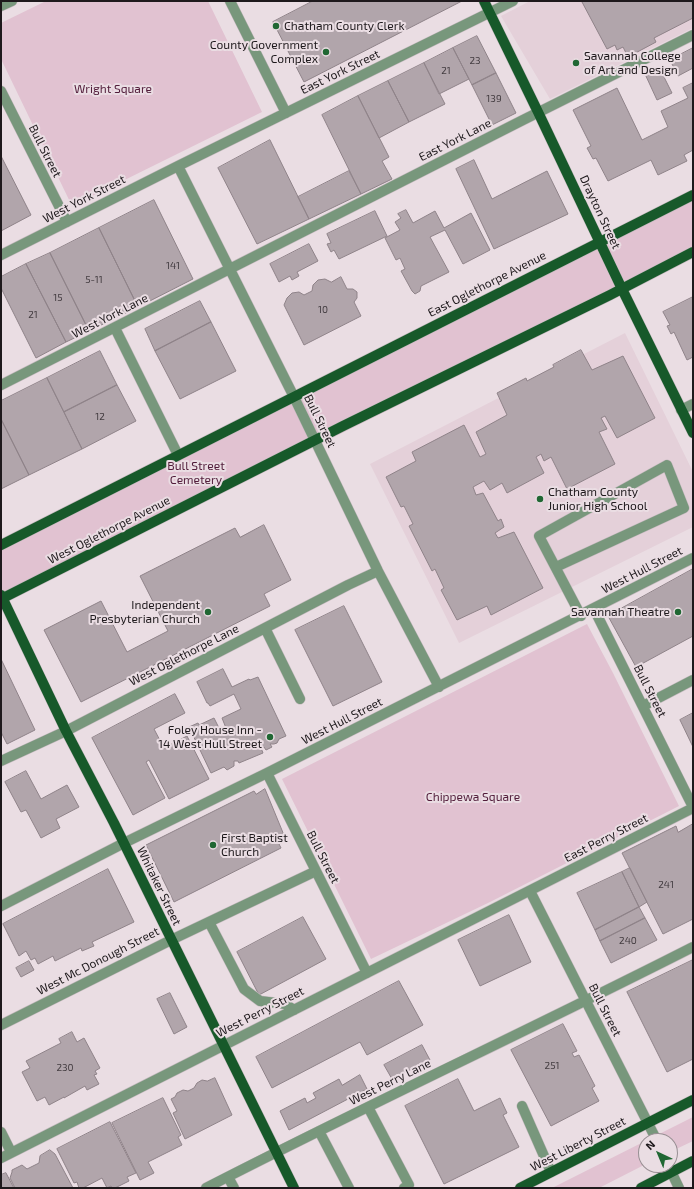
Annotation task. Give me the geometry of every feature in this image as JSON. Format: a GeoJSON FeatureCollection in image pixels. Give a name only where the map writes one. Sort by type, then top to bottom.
{"type":"FeatureCollection","features":[{"type":"Feature","properties":{"kind":"main road","name":"Drayton Street"},"geometry":{"type":"LineString","coordinates":[[484,1],[599,242],[693,433]]}},
{"type":"Feature","properties":{"kind":"main road","name":"East Oglethorpe Avenue"},"geometry":{"type":"LineString","coordinates":[[294,397],[693,195]]}},
{"type":"Feature","properties":{"kind":"main road"},"geometry":{"type":"LineString","coordinates":[[315,440],[622,289],[693,252]]}},
{"type":"Feature","properties":{"kind":"main road"},"geometry":{"type":"LineString","coordinates":[[1,545],[294,397]]}},
{"type":"Feature","properties":{"kind":"main road","name":"West Oglethorpe Avenue"},"geometry":{"type":"LineString","coordinates":[[2,598],[315,440]]}},
{"type":"Feature","properties":{"kind":"main road","name":"Whitaker Street"},"geometry":{"type":"LineString","coordinates":[[2,598],[66,731],[124,843],[294,1188]]}},
{"type":"Feature","properties":{"kind":"main road","name":"West Liberty Street"},"geometry":{"type":"LineString","coordinates":[[520,1188],[693,1100]]}},
{"type":"Feature","properties":{"kind":"main road"},"geometry":{"type":"LineString","coordinates":[[678,1166],[693,1161]]}},
{"type":"Feature","properties":{"kind":"main road"},"geometry":{"type":"LineString","coordinates":[[641,1188],[664,1173]]}},
{"type":"Feature","properties":{"kind":"street"},"geometry":{"type":"LineString","coordinates":[[1,6],[12,1]]}},
{"type":"Feature","properties":{"kind":"street"},"geometry":{"type":"LineString","coordinates":[[230,1],[286,113]]}},
{"type":"Feature","properties":{"kind":"street","name":"East York Street"},"geometry":{"type":"LineString","coordinates":[[178,166],[513,1]]}},
{"type":"Feature","properties":{"kind":"street","name":"East York Lane"},"geometry":{"type":"LineString","coordinates":[[230,270],[538,112],[693,35]]}},
{"type":"Feature","properties":{"kind":"street","name":"Bull Street"},"geometry":{"type":"LineString","coordinates":[[1,91],[66,222]]}},
{"type":"Feature","properties":{"kind":"street","name":"Bull Street"},"geometry":{"type":"LineString","coordinates":[[178,166],[294,397],[378,571],[439,687]]}},
{"type":"Feature","properties":{"kind":"street","name":"West York Street"},"geometry":{"type":"LineString","coordinates":[[1,255],[178,166]]}},
{"type":"Feature","properties":{"kind":"street","name":"West York Lane"},"geometry":{"type":"LineString","coordinates":[[1,385],[230,270]]}},
{"type":"Feature","properties":{"kind":"street"},"geometry":{"type":"LineString","coordinates":[[115,328],[178,455]]}},
{"type":"Feature","properties":{"kind":"street"},"geometry":{"type":"LineString","coordinates":[[681,410],[693,404]]}},
{"type":"Feature","properties":{"kind":"street"},"geometry":{"type":"LineString","coordinates":[[556,567],[684,508],[667,465],[539,536],[581,616]]}},
{"type":"Feature","properties":{"kind":"street","name":"West Hull Street"},"geometry":{"type":"LineString","coordinates":[[1,906],[124,843],[267,774],[693,558]]}},
{"type":"Feature","properties":{"kind":"street","name":"West Oglethorpe Lane"},"geometry":{"type":"LineString","coordinates":[[1,761],[66,731],[378,571]]}},
{"type":"Feature","properties":{"kind":"street","name":"Bull Street"},"geometry":{"type":"LineString","coordinates":[[594,609],[693,808]]}},
{"type":"Feature","properties":{"kind":"street"},"geometry":{"type":"LineString","coordinates":[[265,628],[300,699]]}},
{"type":"Feature","properties":{"kind":"street"},"geometry":{"type":"LineString","coordinates":[[643,706],[693,680]]}},
{"type":"Feature","properties":{"kind":"street","name":"Bull Street"},"geometry":{"type":"LineString","coordinates":[[267,774],[367,973]]}},
{"type":"Feature","properties":{"kind":"street","name":"East Perry Street"},"geometry":{"type":"LineString","coordinates":[[530,891],[693,808]]}},
{"type":"Feature","properties":{"kind":"street","name":"West Mc Donough Street"},"geometry":{"type":"LineString","coordinates":[[1,1025],[171,940],[316,871]]}},
{"type":"Feature","properties":{"kind":"street","name":"Bull Street"},"geometry":{"type":"LineString","coordinates":[[530,891],[654,1133]]}},
{"type":"Feature","properties":{"kind":"street","name":"West Perry Street"},"geometry":{"type":"LineString","coordinates":[[1,1158],[530,891]]}},
{"type":"Feature","properties":{"kind":"street"},"geometry":{"type":"LineString","coordinates":[[209,922],[244,989],[260,1001],[285,1004],[294,1010]]}},
{"type":"Feature","properties":{"kind":"street","name":"West Perry Lane"},"geometry":{"type":"LineString","coordinates":[[206,1188],[319,1130],[586,1001],[693,947]]}},
{"type":"Feature","properties":{"kind":"street"},"geometry":{"type":"LineString","coordinates":[[522,1106],[551,1172]]}},
{"type":"Feature","properties":{"kind":"street"},"geometry":{"type":"LineString","coordinates":[[368,1107],[410,1185],[404,1188]]}},
{"type":"Feature","properties":{"kind":"street"},"geometry":{"type":"LineString","coordinates":[[319,1130],[349,1188]]}},
{"type":"Feature","properties":{"kind":"street"},"geometry":{"type":"LineString","coordinates":[[1,1132],[11,1152]]}},
{"type":"Feature","properties":{"kind":"street"},"geometry":{"type":"LineString","coordinates":[[672,1173],[679,1188]]}},
{"type":"Feature","properties":{"kind":"street"},"geometry":{"type":"LineString","coordinates":[[228,1177],[234,1188]]}},
{"type":"Feature","properties":{"kind":"shaded area","name":"Savannah College of Art and Design"},"geometry":{"type":"Polygon","coordinates":[[[530,1],[693,1],[693,28],[550,99],[501,16],[530,1]]]}},
{"type":"Feature","properties":{"kind":"shaded area","name":"Chatham County Junior High School"},"geometry":{"type":"Polygon","coordinates":[[[625,333],[693,472],[693,527],[459,643],[370,464],[625,333]]]}},
{"type":"Feature","properties":{"kind":"green space","name":"Wright Square"},"geometry":{"type":"Polygon","coordinates":[[[46,1],[208,1],[262,112],[72,206],[1,59],[1,23],[46,1]]]}},
{"type":"Feature","properties":{"kind":"green space","name":"Bull Street Cemetery"},"geometry":{"type":"Polygon","coordinates":[[[693,194],[693,258],[1,603],[1,547],[693,194]]]}},
{"type":"Feature","properties":{"kind":"green space","name":"Chippewa Square"},"geometry":{"type":"Polygon","coordinates":[[[587,624],[679,806],[490,902],[371,959],[282,779],[587,624]]]}},
{"type":"Feature","properties":{"kind":"green space"},"geometry":{"type":"Polygon","coordinates":[[[693,1117],[693,1141],[678,1148],[678,1133],[661,1133],[693,1117]]]}},
{"type":"Feature","properties":{"kind":"green space"},"geometry":{"type":"Polygon","coordinates":[[[638,1145],[638,1168],[599,1188],[552,1188],[638,1145]]]}},
{"type":"Feature","properties":{"kind":"building","name":"County Government Complex"},"geometry":{"type":"Polygon","coordinates":[[[313,1],[462,1],[304,82],[273,22],[313,1]]]}},
{"type":"Feature","properties":{"kind":"building"},"geometry":{"type":"Polygon","coordinates":[[[693,1],[693,18],[654,38],[656,42],[628,57],[623,47],[617,50],[615,45],[607,49],[582,2],[693,1]]]}},
{"type":"Feature","properties":{"kind":"building"},"geometry":{"type":"Polygon","coordinates":[[[477,36],[496,73],[472,85],[453,48],[477,36]]]}},
{"type":"Feature","properties":{"kind":"building"},"geometry":{"type":"Polygon","coordinates":[[[453,48],[469,79],[439,94],[424,63],[453,48]]]}},
{"type":"Feature","properties":{"kind":"building"},"geometry":{"type":"Polygon","coordinates":[[[693,48],[693,68],[678,76],[670,60],[693,48]]]}},
{"type":"Feature","properties":{"kind":"building"},"geometry":{"type":"Polygon","coordinates":[[[424,63],[445,104],[409,122],[388,81],[424,63]]]}},
{"type":"Feature","properties":{"kind":"building"},"geometry":{"type":"Polygon","coordinates":[[[659,67],[672,93],[657,100],[645,74],[659,67]]]}},
{"type":"Feature","properties":{"kind":"building"},"geometry":{"type":"Polygon","coordinates":[[[496,73],[516,113],[492,125],[472,85],[496,73]]]}},
{"type":"Feature","properties":{"kind":"building"},"geometry":{"type":"Polygon","coordinates":[[[388,81],[409,122],[379,138],[358,96],[388,81]]]}},
{"type":"Feature","properties":{"kind":"building"},"geometry":{"type":"Polygon","coordinates":[[[693,83],[693,150],[684,155],[687,161],[658,175],[651,160],[608,181],[596,158],[593,159],[587,148],[591,146],[573,110],[617,88],[642,140],[668,127],[661,111],[688,98],[683,88],[693,83]]]}},
{"type":"Feature","properties":{"kind":"building"},"geometry":{"type":"Polygon","coordinates":[[[358,96],[389,157],[382,161],[392,179],[361,194],[322,115],[358,96]]]}},
{"type":"Feature","properties":{"kind":"building"},"geometry":{"type":"Polygon","coordinates":[[[270,140],[309,219],[257,244],[218,168],[270,140]]]}},
{"type":"Feature","properties":{"kind":"building"},"geometry":{"type":"Polygon","coordinates":[[[1,156],[31,215],[1,231],[1,156]]]}},
{"type":"Feature","properties":{"kind":"building"},"geometry":{"type":"Polygon","coordinates":[[[474,160],[492,199],[547,171],[568,214],[494,249],[456,169],[474,160]]]}},
{"type":"Feature","properties":{"kind":"building"},"geometry":{"type":"Polygon","coordinates":[[[349,171],[361,194],[309,219],[298,197],[349,171]]]}},
{"type":"Feature","properties":{"kind":"building"},"geometry":{"type":"Polygon","coordinates":[[[154,200],[193,279],[138,307],[99,228],[154,200]]]}},
{"type":"Feature","properties":{"kind":"building"},"geometry":{"type":"Polygon","coordinates":[[[406,210],[413,223],[435,211],[444,228],[471,213],[490,250],[463,264],[445,230],[430,237],[449,272],[421,286],[420,291],[415,294],[401,271],[405,269],[400,258],[396,260],[385,238],[400,230],[395,222],[401,218],[398,214],[406,210]]]}},
{"type":"Feature","properties":{"kind":"building"},"geometry":{"type":"Polygon","coordinates":[[[375,211],[387,236],[339,259],[334,250],[331,252],[327,244],[331,243],[327,234],[375,211]]]}},
{"type":"Feature","properties":{"kind":"building"},"geometry":{"type":"Polygon","coordinates":[[[99,228],[138,307],[89,331],[50,253],[99,228]]]}},
{"type":"Feature","properties":{"kind":"building"},"geometry":{"type":"Polygon","coordinates":[[[309,244],[318,261],[297,272],[299,276],[292,280],[290,276],[279,282],[270,264],[309,244]]]}},
{"type":"Feature","properties":{"kind":"building"},"geometry":{"type":"Polygon","coordinates":[[[50,253],[89,331],[66,342],[26,264],[50,253]]]}},
{"type":"Feature","properties":{"kind":"building"},"geometry":{"type":"Polygon","coordinates":[[[26,264],[66,342],[36,358],[1,288],[1,277],[26,264]]]}},
{"type":"Feature","properties":{"kind":"building"},"geometry":{"type":"Polygon","coordinates":[[[341,277],[347,289],[353,289],[357,292],[357,298],[354,302],[361,316],[304,345],[284,305],[287,298],[292,293],[299,292],[304,295],[312,291],[313,285],[318,280],[325,279],[331,282],[341,277]]]}},
{"type":"Feature","properties":{"kind":"building"},"geometry":{"type":"Polygon","coordinates":[[[693,297],[693,357],[687,360],[674,332],[671,334],[667,326],[670,325],[663,312],[693,297]]]}},
{"type":"Feature","properties":{"kind":"building"},"geometry":{"type":"Polygon","coordinates":[[[200,301],[211,322],[155,351],[145,329],[200,301]]]}},
{"type":"Feature","properties":{"kind":"building"},"geometry":{"type":"Polygon","coordinates":[[[211,322],[236,371],[180,399],[155,351],[211,322]]]}},
{"type":"Feature","properties":{"kind":"building"},"geometry":{"type":"Polygon","coordinates":[[[581,350],[592,370],[623,356],[655,418],[617,438],[605,416],[601,418],[607,429],[599,432],[615,464],[567,489],[551,457],[544,461],[541,454],[536,457],[544,473],[507,493],[502,483],[490,490],[484,481],[473,487],[476,495],[483,493],[498,521],[501,519],[504,527],[495,533],[498,538],[514,532],[543,588],[491,615],[487,606],[457,620],[441,590],[444,588],[435,569],[432,571],[409,526],[413,524],[404,506],[401,507],[386,477],[416,461],[412,452],[464,425],[480,457],[486,454],[476,432],[507,415],[497,393],[526,378],[527,381],[554,367],[553,365],[581,350]]]}},
{"type":"Feature","properties":{"kind":"building"},"geometry":{"type":"Polygon","coordinates":[[[100,351],[117,385],[64,412],[47,378],[100,351]]]}},
{"type":"Feature","properties":{"kind":"building"},"geometry":{"type":"Polygon","coordinates":[[[47,378],[82,449],[29,475],[1,419],[1,401],[47,378]]]}},
{"type":"Feature","properties":{"kind":"building"},"geometry":{"type":"Polygon","coordinates":[[[117,385],[136,421],[82,449],[64,412],[117,385]]]}},
{"type":"Feature","properties":{"kind":"building"},"geometry":{"type":"Polygon","coordinates":[[[1,419],[29,475],[1,489],[1,419]]]}},
{"type":"Feature","properties":{"kind":"building","name":"Independent Presbyterian Church"},"geometry":{"type":"Polygon","coordinates":[[[264,525],[291,580],[264,594],[270,606],[81,702],[44,630],[101,601],[127,652],[168,631],[140,576],[235,528],[240,537],[264,525]]]}},
{"type":"Feature","properties":{"kind":"building"},"geometry":{"type":"Polygon","coordinates":[[[693,569],[693,636],[636,667],[608,616],[693,569]]]}},
{"type":"Feature","properties":{"kind":"building"},"geometry":{"type":"Polygon","coordinates":[[[344,606],[382,682],[333,706],[295,630],[344,606]]]}},
{"type":"Feature","properties":{"kind":"building"},"geometry":{"type":"Polygon","coordinates":[[[1,659],[35,730],[7,744],[1,732],[1,659]]]}},
{"type":"Feature","properties":{"kind":"building"},"geometry":{"type":"Polygon","coordinates":[[[223,669],[232,687],[249,679],[258,677],[286,736],[279,739],[277,743],[270,744],[272,747],[266,750],[264,747],[261,748],[263,753],[239,763],[238,761],[234,761],[234,766],[227,770],[224,767],[211,773],[189,727],[198,723],[199,725],[214,718],[220,730],[226,728],[222,718],[241,709],[234,694],[210,706],[207,703],[197,682],[223,669]]]}},
{"type":"Feature","properties":{"kind":"building"},"geometry":{"type":"Polygon","coordinates":[[[175,694],[185,713],[154,729],[164,748],[187,736],[209,779],[169,799],[149,760],[146,762],[165,798],[133,815],[92,738],[175,694]]]}},
{"type":"Feature","properties":{"kind":"building"},"geometry":{"type":"Polygon","coordinates":[[[693,713],[693,747],[680,720],[693,713]]]}},
{"type":"Feature","properties":{"kind":"building"},"geometry":{"type":"Polygon","coordinates":[[[26,771],[41,799],[67,785],[79,807],[56,819],[60,828],[41,838],[26,810],[21,812],[5,782],[26,771]]]}},
{"type":"Feature","properties":{"kind":"building","name":"First Baptist Church"},"geometry":{"type":"Polygon","coordinates":[[[265,789],[286,840],[279,844],[281,848],[174,902],[146,845],[254,791],[256,794],[265,789]]]}},
{"type":"Feature","properties":{"kind":"building"},"geometry":{"type":"Polygon","coordinates":[[[693,824],[693,919],[663,934],[622,853],[676,826],[678,832],[693,824]]]}},
{"type":"Feature","properties":{"kind":"building"},"geometry":{"type":"Polygon","coordinates":[[[630,868],[647,902],[639,907],[622,872],[630,868]]]}},
{"type":"Feature","properties":{"kind":"building"},"geometry":{"type":"Polygon","coordinates":[[[108,869],[134,922],[92,942],[94,946],[82,951],[81,948],[55,961],[53,956],[38,964],[35,958],[31,960],[26,951],[19,956],[3,924],[108,869]]]}},
{"type":"Feature","properties":{"kind":"building"},"geometry":{"type":"Polygon","coordinates":[[[622,872],[639,907],[595,930],[577,893],[622,872]]]}},
{"type":"Feature","properties":{"kind":"building"},"geometry":{"type":"Polygon","coordinates":[[[639,907],[645,918],[600,941],[595,930],[639,907]]]}},
{"type":"Feature","properties":{"kind":"building"},"geometry":{"type":"Polygon","coordinates":[[[509,915],[531,962],[480,986],[458,940],[509,915]]]}},
{"type":"Feature","properties":{"kind":"building"},"geometry":{"type":"Polygon","coordinates":[[[303,917],[326,959],[259,995],[237,952],[303,917]]]}},
{"type":"Feature","properties":{"kind":"building"},"geometry":{"type":"Polygon","coordinates":[[[645,918],[657,940],[611,963],[600,941],[645,918]]]}},
{"type":"Feature","properties":{"kind":"building"},"geometry":{"type":"Polygon","coordinates":[[[693,960],[693,1059],[667,1072],[627,992],[693,960]]]}},
{"type":"Feature","properties":{"kind":"building"},"geometry":{"type":"Polygon","coordinates":[[[29,961],[34,970],[21,977],[16,968],[29,961]]]}},
{"type":"Feature","properties":{"kind":"building"},"geometry":{"type":"Polygon","coordinates":[[[399,981],[423,1025],[367,1055],[360,1042],[272,1088],[256,1057],[399,981]]]}},
{"type":"Feature","properties":{"kind":"building"},"geometry":{"type":"Polygon","coordinates":[[[170,993],[187,1027],[174,1034],[157,999],[170,993]]]}},
{"type":"Feature","properties":{"kind":"building"},"geometry":{"type":"Polygon","coordinates":[[[563,1024],[577,1051],[572,1053],[574,1057],[579,1055],[595,1086],[592,1088],[599,1101],[551,1126],[511,1050],[563,1024]]]}},
{"type":"Feature","properties":{"kind":"building"},"geometry":{"type":"Polygon","coordinates":[[[72,1032],[77,1042],[84,1038],[100,1068],[95,1071],[97,1074],[94,1075],[99,1084],[87,1090],[85,1086],[49,1105],[45,1097],[37,1101],[22,1072],[30,1068],[26,1061],[61,1043],[59,1039],[72,1032]]]}},
{"type":"Feature","properties":{"kind":"building"},"geometry":{"type":"Polygon","coordinates":[[[422,1045],[430,1060],[392,1079],[384,1065],[422,1045]]]}},
{"type":"Feature","properties":{"kind":"building"},"geometry":{"type":"Polygon","coordinates":[[[360,1075],[367,1089],[289,1130],[280,1111],[305,1098],[307,1103],[316,1098],[313,1093],[339,1079],[342,1085],[360,1075]]]}},
{"type":"Feature","properties":{"kind":"building"},"geometry":{"type":"Polygon","coordinates":[[[215,1078],[232,1115],[185,1139],[173,1113],[177,1111],[171,1099],[183,1090],[188,1091],[194,1088],[197,1083],[202,1080],[207,1081],[215,1078]]]}},
{"type":"Feature","properties":{"kind":"building"},"geometry":{"type":"Polygon","coordinates":[[[458,1079],[474,1111],[500,1098],[507,1113],[503,1115],[519,1147],[444,1184],[405,1106],[458,1079]]]}},
{"type":"Feature","properties":{"kind":"building"},"geometry":{"type":"Polygon","coordinates":[[[163,1098],[181,1135],[178,1137],[182,1145],[148,1162],[154,1173],[140,1180],[112,1123],[163,1098]]]}},
{"type":"Feature","properties":{"kind":"building"},"geometry":{"type":"Polygon","coordinates":[[[110,1122],[136,1173],[127,1177],[129,1181],[115,1188],[112,1188],[111,1186],[107,1188],[102,1178],[83,1188],[79,1188],[77,1182],[74,1183],[57,1149],[110,1122]]]}},
{"type":"Feature","properties":{"kind":"building"},"geometry":{"type":"Polygon","coordinates":[[[50,1150],[55,1154],[73,1188],[15,1188],[10,1178],[12,1170],[22,1165],[27,1169],[39,1163],[40,1156],[50,1150]]]}},
{"type":"Feature","properties":{"kind":"building"},"geometry":{"type":"Polygon","coordinates":[[[6,1173],[14,1188],[1,1188],[1,1175],[6,1173]]]}},
{"type":"Feature","properties":{"kind":"place","name":"Chatham County Clerk"},"geometry":{"type":"Point","coordinates":[276,26]}},
{"type":"Feature","properties":{"kind":"place","name":"County Government Complex"},"geometry":{"type":"Point","coordinates":[326,52]}},
{"type":"Feature","properties":{"kind":"place","name":"Savannah College of Art and Design"},"geometry":{"type":"Point","coordinates":[576,63]}},
{"type":"Feature","properties":{"kind":"place","name":"Chatham County Junior High School"},"geometry":{"type":"Point","coordinates":[540,499]}},
{"type":"Feature","properties":{"kind":"place","name":"Independent Presbyterian Church"},"geometry":{"type":"Point","coordinates":[208,612]}},
{"type":"Feature","properties":{"kind":"place","name":"Savannah Theatre"},"geometry":{"type":"Point","coordinates":[678,612]}},
{"type":"Feature","properties":{"kind":"place","name":"Foley House Inn - 14 West Hull Street"},"geometry":{"type":"Point","coordinates":[270,737]}},
{"type":"Feature","properties":{"kind":"place","name":"First Baptist Church"},"geometry":{"type":"Point","coordinates":[213,845]}}]}
